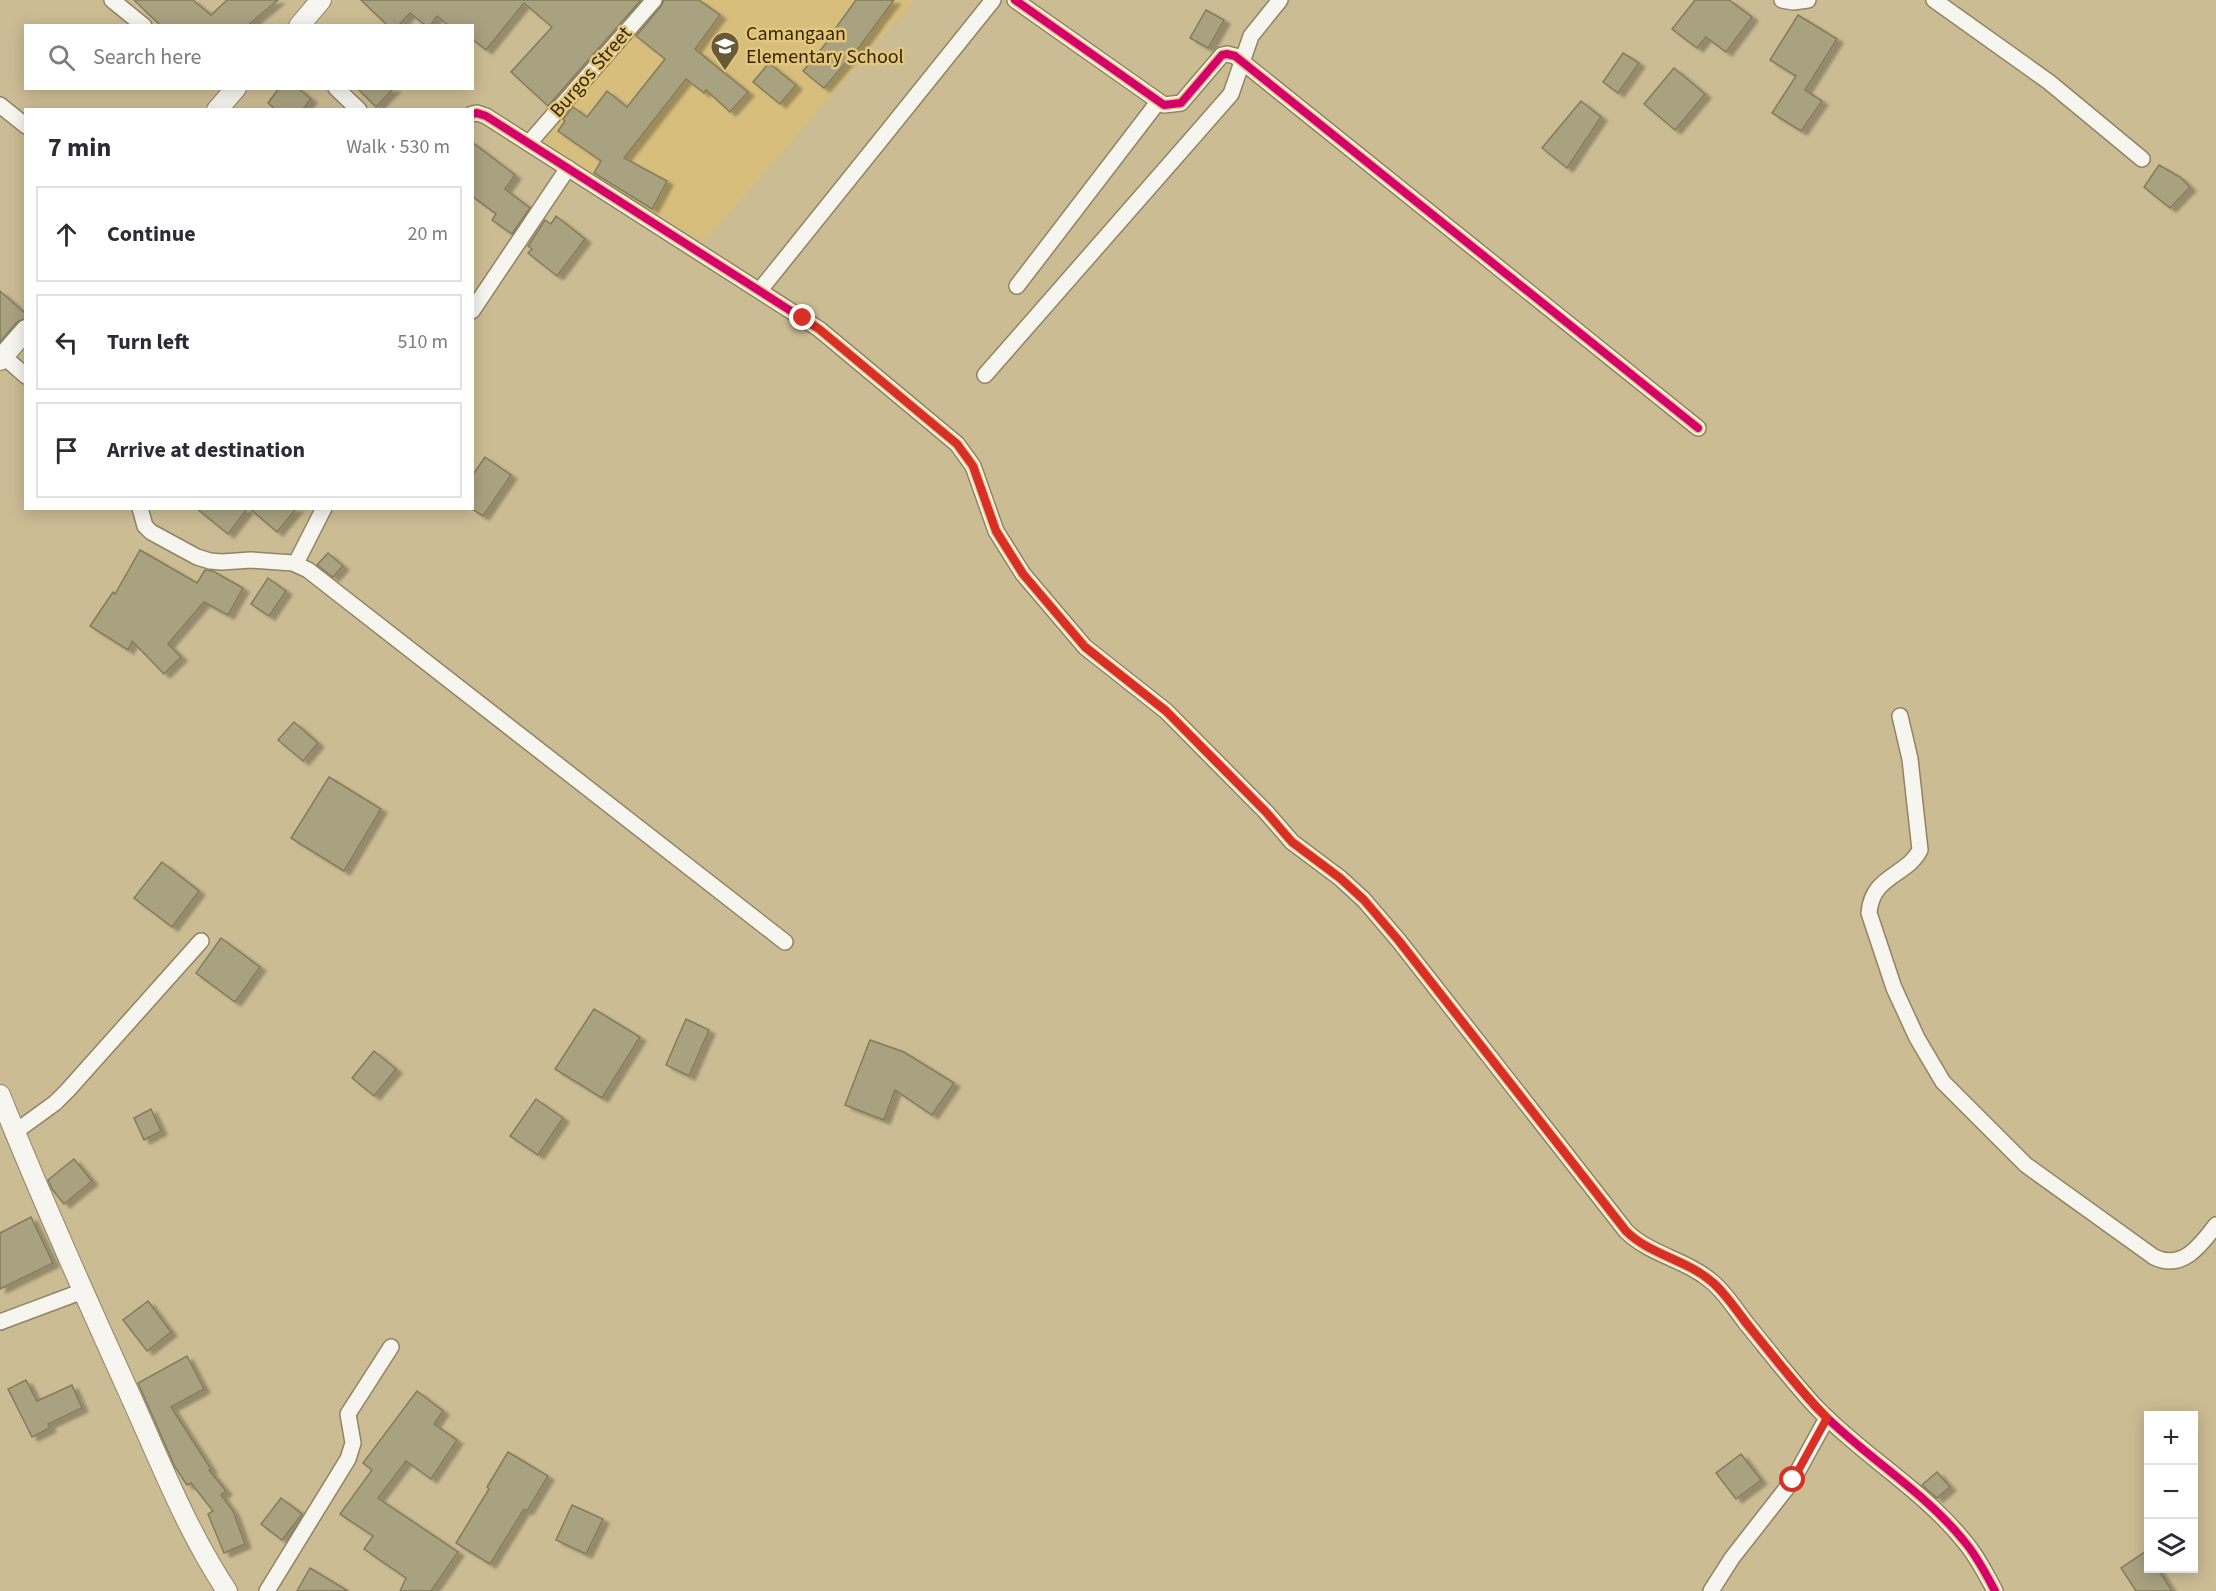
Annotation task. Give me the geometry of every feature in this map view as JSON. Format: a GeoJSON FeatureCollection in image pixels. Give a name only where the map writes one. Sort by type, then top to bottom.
{"type":"FeatureCollection","features":[{"type":"Feature","properties":{"kind":"street"},"geometry":{"type":"LineString","coordinates":[[112,0],[142,24]]}},
{"type":"Feature","properties":{"kind":"street"},"geometry":{"type":"LineString","coordinates":[[301,24],[321,0]]}},
{"type":"Feature","properties":{"kind":"street","name":"Burgos Street"},"geometry":{"type":"LineString","coordinates":[[529,143],[654,0]]}},
{"type":"Feature","properties":{"kind":"street"},"geometry":{"type":"LineString","coordinates":[[760,290],[993,0]]}},
{"type":"Feature","properties":{"kind":"street"},"geometry":{"type":"LineString","coordinates":[[1015,0],[1158,102],[1171,105],[1181,103],[1222,55],[1230,54],[1243,62],[1698,428]]}},
{"type":"Feature","properties":{"kind":"street"},"geometry":{"type":"LineString","coordinates":[[985,375],[1231,94],[1251,36],[1280,0]]}},
{"type":"Feature","properties":{"kind":"street"},"geometry":{"type":"LineString","coordinates":[[1782,0],[1792,2],[1808,0]]}},
{"type":"Feature","properties":{"kind":"street"},"geometry":{"type":"LineString","coordinates":[[1934,0],[2049,82],[2142,159]]}},
{"type":"Feature","properties":{"kind":"street"},"geometry":{"type":"LineString","coordinates":[[217,108],[229,90]]}},
{"type":"Feature","properties":{"kind":"street"},"geometry":{"type":"LineString","coordinates":[[338,90],[357,108]]}},
{"type":"Feature","properties":{"kind":"street"},"geometry":{"type":"LineString","coordinates":[[1017,286],[1158,102]]}},
{"type":"Feature","properties":{"kind":"street"},"geometry":{"type":"LineString","coordinates":[[0,105],[24,124]]}},
{"type":"Feature","properties":{"kind":"street"},"geometry":{"type":"LineString","coordinates":[[474,113],[477,112],[486,116],[819,329],[957,444],[973,466],[996,531],[1023,574],[1085,647],[1166,711],[1266,812],[1292,842],[1340,878],[1364,900],[1399,941],[1626,1231],[1649,1249],[1700,1273],[1717,1286],[1795,1384],[1827,1418],[1949,1523],[1966,1542],[1995,1591]]}},
{"type":"Feature","properties":{"kind":"street"},"geometry":{"type":"LineString","coordinates":[[474,308],[568,168]]}},
{"type":"Feature","properties":{"kind":"street"},"geometry":{"type":"LineString","coordinates":[[24,332],[2,358],[24,374]]}},
{"type":"Feature","properties":{"kind":"street"},"geometry":{"type":"LineString","coordinates":[[141,510],[145,526],[151,532],[197,557],[222,562],[251,560],[296,564],[308,570],[785,942]]}},
{"type":"Feature","properties":{"kind":"street"},"geometry":{"type":"LineString","coordinates":[[296,564],[323,510]]}},
{"type":"Feature","properties":{"kind":"street"},"geometry":{"type":"LineString","coordinates":[[1900,716],[1910,759],[1920,850],[1916,857],[1878,889],[1873,896],[1869,913],[1894,988],[1931,1064],[1957,1098],[2026,1165],[2161,1261],[2173,1262],[2186,1257],[2203,1242],[2216,1225]]}},
{"type":"Feature","properties":{"kind":"street"},"geometry":{"type":"LineString","coordinates":[[15,1132],[55,1103],[68,1090],[201,941]]}},
{"type":"Feature","properties":{"kind":"street"},"geometry":{"type":"LineString","coordinates":[[0,1095],[39,1193],[178,1502],[212,1569],[227,1591]]}},
{"type":"Feature","properties":{"kind":"street"},"geometry":{"type":"LineString","coordinates":[[0,1322],[83,1290]]}},
{"type":"Feature","properties":{"kind":"street"},"geometry":{"type":"LineString","coordinates":[[267,1591],[348,1460],[353,1443],[348,1414],[390,1347]]}},
{"type":"Feature","properties":{"kind":"street"},"geometry":{"type":"LineString","coordinates":[[1711,1591],[1732,1558],[1793,1480],[1827,1418]]}},
{"type":"Feature","properties":{"kind":"shaded area","name":"Camangaan Elementary School"},"geometry":{"type":"Polygon","coordinates":[[[660,0],[914,0],[705,241],[638,208],[535,142],[660,0]]]}},
{"type":"Feature","properties":{"kind":"building"},"geometry":{"type":"Polygon","coordinates":[[[134,0],[193,0],[211,15],[227,0],[278,0],[249,24],[159,24],[134,0]]]}},
{"type":"Feature","properties":{"kind":"building"},"geometry":{"type":"Polygon","coordinates":[[[361,0],[641,0],[548,106],[511,72],[552,27],[524,3],[486,50],[474,41],[474,24],[447,24],[437,16],[431,24],[424,24],[410,13],[400,24],[386,24],[361,0]]]}},
{"type":"Feature","properties":{"kind":"building"},"geometry":{"type":"Polygon","coordinates":[[[664,0],[699,0],[720,15],[695,49],[748,92],[730,112],[706,90],[704,93],[686,79],[624,158],[667,181],[652,209],[594,173],[601,161],[558,131],[565,121],[563,119],[573,107],[587,117],[607,91],[627,107],[665,59],[636,36],[664,0]]]}},
{"type":"Feature","properties":{"kind":"building"},"geometry":{"type":"Polygon","coordinates":[[[856,0],[894,0],[860,46],[824,88],[803,71],[837,30],[835,29],[856,0]]]}},
{"type":"Feature","properties":{"kind":"building"},"geometry":{"type":"Polygon","coordinates":[[[1695,0],[1729,0],[1752,17],[1726,52],[1706,37],[1697,48],[1672,29],[1695,0]]]}},
{"type":"Feature","properties":{"kind":"building"},"geometry":{"type":"Polygon","coordinates":[[[1206,10],[1224,20],[1208,48],[1190,38],[1206,10]]]}},
{"type":"Feature","properties":{"kind":"building"},"geometry":{"type":"Polygon","coordinates":[[[1798,15],[1837,39],[1805,90],[1822,101],[1801,131],[1772,113],[1796,76],[1770,60],[1798,15]]]}},
{"type":"Feature","properties":{"kind":"building"},"geometry":{"type":"Polygon","coordinates":[[[1623,53],[1639,63],[1618,93],[1603,82],[1623,53]]]}},
{"type":"Feature","properties":{"kind":"building"},"geometry":{"type":"Polygon","coordinates":[[[769,63],[796,85],[780,104],[753,82],[769,63]]]}},
{"type":"Feature","properties":{"kind":"building"},"geometry":{"type":"Polygon","coordinates":[[[1674,68],[1705,94],[1675,130],[1644,104],[1674,68]]]}},
{"type":"Feature","properties":{"kind":"building"},"geometry":{"type":"Polygon","coordinates":[[[278,90],[300,90],[311,99],[304,108],[274,108],[268,103],[278,90]]]}},
{"type":"Feature","properties":{"kind":"building"},"geometry":{"type":"Polygon","coordinates":[[[359,90],[392,90],[376,107],[359,90]]]}},
{"type":"Feature","properties":{"kind":"building"},"geometry":{"type":"Polygon","coordinates":[[[1581,101],[1601,117],[1567,168],[1542,148],[1581,101]]]}},
{"type":"Feature","properties":{"kind":"building"},"geometry":{"type":"Polygon","coordinates":[[[474,144],[515,175],[505,189],[530,208],[512,234],[492,220],[496,214],[474,198],[474,144]]]}},
{"type":"Feature","properties":{"kind":"building"},"geometry":{"type":"Polygon","coordinates":[[[2159,165],[2180,177],[2190,187],[2170,208],[2144,187],[2159,165]]]}},
{"type":"Feature","properties":{"kind":"building"},"geometry":{"type":"Polygon","coordinates":[[[556,216],[585,239],[557,276],[528,253],[532,249],[528,246],[545,220],[551,224],[556,216]]]}},
{"type":"Feature","properties":{"kind":"building"},"geometry":{"type":"Polygon","coordinates":[[[0,291],[24,312],[24,319],[17,322],[0,342],[0,291]]]}},
{"type":"Feature","properties":{"kind":"building"},"geometry":{"type":"Polygon","coordinates":[[[485,457],[511,475],[483,516],[474,510],[474,473],[485,457]]]}},
{"type":"Feature","properties":{"kind":"building"},"geometry":{"type":"Polygon","coordinates":[[[198,510],[246,510],[228,534],[198,510]]]}},
{"type":"Feature","properties":{"kind":"building"},"geometry":{"type":"Polygon","coordinates":[[[251,510],[295,510],[277,532],[251,510]]]}},
{"type":"Feature","properties":{"kind":"building"},"geometry":{"type":"Polygon","coordinates":[[[140,550],[197,583],[205,570],[213,571],[243,588],[228,615],[204,602],[168,644],[181,657],[164,674],[132,641],[128,650],[90,626],[113,592],[115,594],[140,550]]]}},
{"type":"Feature","properties":{"kind":"building"},"geometry":{"type":"Polygon","coordinates":[[[328,553],[343,566],[333,577],[317,565],[328,553]]]}},
{"type":"Feature","properties":{"kind":"building"},"geometry":{"type":"Polygon","coordinates":[[[268,578],[286,591],[269,616],[251,604],[268,578]]]}},
{"type":"Feature","properties":{"kind":"building"},"geometry":{"type":"Polygon","coordinates":[[[294,722],[318,743],[303,761],[278,740],[294,722]]]}},
{"type":"Feature","properties":{"kind":"building"},"geometry":{"type":"Polygon","coordinates":[[[329,777],[381,809],[344,871],[291,838],[329,777]]]}},
{"type":"Feature","properties":{"kind":"building"},"geometry":{"type":"Polygon","coordinates":[[[162,862],[199,891],[172,927],[134,898],[162,862]]]}},
{"type":"Feature","properties":{"kind":"building"},"geometry":{"type":"Polygon","coordinates":[[[221,938],[260,967],[235,1002],[196,973],[221,938]]]}},
{"type":"Feature","properties":{"kind":"building"},"geometry":{"type":"Polygon","coordinates":[[[594,1009],[640,1037],[602,1098],[555,1069],[594,1009]]]}},
{"type":"Feature","properties":{"kind":"building"},"geometry":{"type":"Polygon","coordinates":[[[686,1019],[709,1030],[689,1076],[666,1065],[686,1019]]]}},
{"type":"Feature","properties":{"kind":"building"},"geometry":{"type":"Polygon","coordinates":[[[870,1040],[904,1052],[954,1083],[932,1115],[895,1090],[884,1120],[845,1105],[870,1040]]]}},
{"type":"Feature","properties":{"kind":"building"},"geometry":{"type":"Polygon","coordinates":[[[374,1051],[396,1069],[374,1096],[352,1078],[374,1051]]]}},
{"type":"Feature","properties":{"kind":"building"},"geometry":{"type":"Polygon","coordinates":[[[536,1099],[563,1118],[538,1155],[510,1136],[536,1099]]]}},
{"type":"Feature","properties":{"kind":"building"},"geometry":{"type":"Polygon","coordinates":[[[151,1109],[161,1131],[144,1140],[134,1118],[151,1109]]]}},
{"type":"Feature","properties":{"kind":"building"},"geometry":{"type":"Polygon","coordinates":[[[74,1159],[92,1181],[64,1204],[48,1180],[74,1159]]]}},
{"type":"Feature","properties":{"kind":"building"},"geometry":{"type":"Polygon","coordinates":[[[31,1217],[53,1263],[0,1289],[0,1233],[31,1217]]]}},
{"type":"Feature","properties":{"kind":"building"},"geometry":{"type":"Polygon","coordinates":[[[148,1301],[171,1332],[147,1351],[123,1320],[148,1301]]]}},
{"type":"Feature","properties":{"kind":"building"},"geometry":{"type":"Polygon","coordinates":[[[187,1356],[204,1389],[171,1407],[211,1469],[209,1470],[226,1491],[221,1495],[233,1511],[245,1544],[224,1553],[208,1514],[213,1511],[191,1483],[187,1485],[175,1467],[138,1383],[187,1356]]]}},
{"type":"Feature","properties":{"kind":"building"},"geometry":{"type":"Polygon","coordinates":[[[26,1380],[37,1401],[72,1385],[82,1408],[48,1424],[50,1428],[32,1437],[8,1389],[26,1380]]]}},
{"type":"Feature","properties":{"kind":"building"},"geometry":{"type":"Polygon","coordinates":[[[417,1391],[443,1411],[434,1424],[457,1440],[431,1479],[406,1461],[378,1498],[458,1552],[431,1591],[400,1591],[406,1578],[364,1549],[373,1536],[340,1514],[372,1470],[363,1463],[417,1391]]]}},
{"type":"Feature","properties":{"kind":"building"},"geometry":{"type":"Polygon","coordinates":[[[508,1452],[548,1476],[527,1511],[524,1509],[490,1564],[456,1543],[489,1489],[487,1487],[508,1452]]]}},
{"type":"Feature","properties":{"kind":"building"},"geometry":{"type":"Polygon","coordinates":[[[1741,1454],[1761,1480],[1736,1499],[1716,1473],[1741,1454]]]}},
{"type":"Feature","properties":{"kind":"building"},"geometry":{"type":"Polygon","coordinates":[[[1937,1472],[1950,1487],[1937,1498],[1922,1485],[1937,1472]]]}},
{"type":"Feature","properties":{"kind":"building"},"geometry":{"type":"Polygon","coordinates":[[[281,1498],[302,1514],[282,1540],[261,1524],[281,1498]]]}},
{"type":"Feature","properties":{"kind":"building"},"geometry":{"type":"Polygon","coordinates":[[[572,1505],[603,1519],[586,1554],[556,1540],[572,1505]]]}},
{"type":"Feature","properties":{"kind":"building"},"geometry":{"type":"Polygon","coordinates":[[[2144,1553],[2144,1573],[2161,1573],[2172,1591],[2136,1591],[2121,1568],[2144,1553]]]}},
{"type":"Feature","properties":{"kind":"building"},"geometry":{"type":"Polygon","coordinates":[[[310,1568],[348,1591],[297,1591],[310,1568]]]}},
{"type":"Feature","properties":{"kind":"cycle path"},"geometry":{"type":"LineString","coordinates":[[1015,0],[1164,105],[1181,103],[1222,55],[1235,56],[1698,428]]}},
{"type":"Feature","properties":{"kind":"cycle path"},"geometry":{"type":"LineString","coordinates":[[474,114],[486,116],[819,329],[957,444],[973,466],[996,531],[1023,574],[1085,647],[1166,711],[1266,812],[1292,842],[1340,878],[1364,900],[1399,941],[1626,1231],[1646,1246],[1690,1267],[1716,1285],[1816,1407],[1853,1441],[1911,1488],[1947,1522],[1973,1553],[1995,1591]]}},
{"type":"Feature","properties":{"kind":"place","name":"Camangaan Elementary School"},"geometry":{"type":"Point","coordinates":[725,72]}},
{"type":"Feature","properties":{"kind":"route"},"geometry":{"type":"LineString","coordinates":[[803,318],[957,444],[973,466],[996,531],[1023,574],[1056,613],[1085,647],[1166,711],[1266,812],[1292,842],[1340,878],[1364,900],[1399,941],[1626,1231],[1649,1249],[1700,1273],[1717,1286],[1795,1384],[1827,1418],[1793,1480]]}}]}
